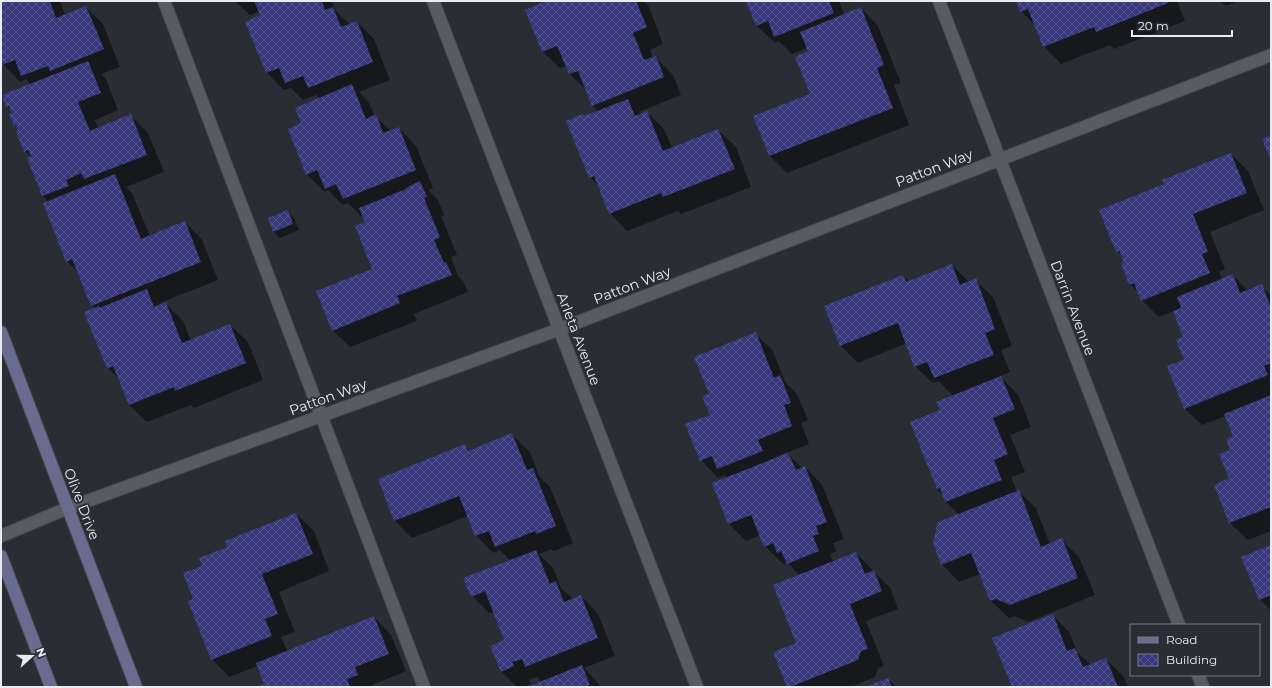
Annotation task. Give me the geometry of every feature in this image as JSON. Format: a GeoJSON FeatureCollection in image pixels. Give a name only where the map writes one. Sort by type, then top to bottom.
{"type":"FeatureCollection","features":[{"type":"Feature","properties":{"kind":"main road","name":"Olive Drive"},"geometry":{"type":"LineString","coordinates":[[1,332],[136,687]]}},
{"type":"Feature","properties":{"kind":"main road"},"geometry":{"type":"LineString","coordinates":[[1,556],[51,687]]}},
{"type":"Feature","properties":{"kind":"street"},"geometry":{"type":"LineString","coordinates":[[164,1],[320,416],[424,687]]}},
{"type":"Feature","properties":{"kind":"street","name":"Arleta Avenue"},"geometry":{"type":"LineString","coordinates":[[433,1],[697,687]]}},
{"type":"Feature","properties":{"kind":"street","name":"Darrin Avenue"},"geometry":{"type":"LineString","coordinates":[[939,1],[1179,624]]}},
{"type":"Feature","properties":{"kind":"street","name":"Patton Way"},"geometry":{"type":"LineString","coordinates":[[1,536],[68,508],[560,329],[1271,55]]}},
{"type":"Feature","properties":{"kind":"street"},"geometry":{"type":"LineString","coordinates":[[1198,676],[1203,687]]}},
{"type":"Feature","properties":{"kind":"building"},"geometry":{"type":"Polygon","coordinates":[[[1,1],[50,1],[56,18],[86,6],[104,49],[50,71],[48,66],[21,76],[15,60],[2,65],[1,62],[1,1]]]}},
{"type":"Feature","properties":{"kind":"building"},"geometry":{"type":"Polygon","coordinates":[[[254,1],[322,1],[325,10],[333,7],[341,27],[357,21],[373,62],[308,88],[303,76],[285,83],[279,68],[266,73],[245,22],[260,15],[254,1]]]}},
{"type":"Feature","properties":{"kind":"building"},"geometry":{"type":"Polygon","coordinates":[[[546,1],[636,1],[647,27],[633,33],[644,60],[656,56],[664,77],[592,106],[578,71],[569,74],[557,46],[542,52],[525,10],[546,1]]]}},
{"type":"Feature","properties":{"kind":"building"},"geometry":{"type":"Polygon","coordinates":[[[746,1],[829,1],[834,13],[774,37],[768,21],[756,26],[746,1]]]}},
{"type":"Feature","properties":{"kind":"building"},"geometry":{"type":"Polygon","coordinates":[[[1016,1],[1167,1],[1168,3],[1096,32],[1094,27],[1043,47],[1028,9],[1020,12],[1016,1]]]}},
{"type":"Feature","properties":{"kind":"building"},"geometry":{"type":"Polygon","coordinates":[[[861,7],[884,65],[877,68],[893,108],[769,156],[753,116],[810,94],[795,57],[808,51],[800,32],[861,7]]]}},
{"type":"Feature","properties":{"kind":"building"},"geometry":{"type":"Polygon","coordinates":[[[88,61],[101,93],[78,102],[90,131],[131,114],[147,155],[84,179],[81,173],[66,180],[69,186],[42,196],[27,158],[31,156],[28,150],[24,152],[16,131],[18,131],[16,125],[14,126],[9,114],[12,113],[9,106],[6,107],[2,95],[88,61]]]}},
{"type":"Feature","properties":{"kind":"building"},"geometry":{"type":"Polygon","coordinates":[[[352,84],[366,119],[376,114],[383,133],[399,127],[416,170],[343,199],[336,184],[325,189],[317,170],[306,175],[288,129],[301,123],[295,108],[352,84]]]}},
{"type":"Feature","properties":{"kind":"building"},"geometry":{"type":"Polygon","coordinates":[[[628,99],[635,116],[647,111],[663,151],[718,129],[735,169],[663,197],[661,193],[609,214],[594,176],[589,178],[566,121],[583,114],[584,116],[628,99]]]}},
{"type":"Feature","properties":{"kind":"building"},"geometry":{"type":"Polygon","coordinates":[[[1271,135],[1271,161],[1262,139],[1271,135]]]}},
{"type":"Feature","properties":{"kind":"building"},"geometry":{"type":"Polygon","coordinates":[[[1231,153],[1247,193],[1193,214],[1208,252],[1202,254],[1210,273],[1141,301],[1134,283],[1129,285],[1121,263],[1124,262],[1119,251],[1116,252],[1099,210],[1164,184],[1162,180],[1231,153]]]}},
{"type":"Feature","properties":{"kind":"building"},"geometry":{"type":"Polygon","coordinates":[[[115,174],[141,239],[185,221],[201,262],[91,306],[72,259],[66,262],[43,203],[115,174]]]}},
{"type":"Feature","properties":{"kind":"building"},"geometry":{"type":"Polygon","coordinates":[[[420,181],[427,197],[424,198],[440,237],[434,240],[444,263],[446,262],[452,275],[397,296],[400,303],[332,331],[316,291],[372,269],[355,226],[365,222],[359,208],[406,189],[420,181]]]}},
{"type":"Feature","properties":{"kind":"building"},"geometry":{"type":"Polygon","coordinates":[[[288,210],[293,224],[273,232],[268,218],[288,210]]]}},
{"type":"Feature","properties":{"kind":"building"},"geometry":{"type":"Polygon","coordinates":[[[952,264],[960,285],[976,278],[995,329],[985,333],[994,355],[934,378],[927,362],[914,367],[898,323],[840,346],[824,306],[903,275],[906,282],[952,264]]]}},
{"type":"Feature","properties":{"kind":"building"},"geometry":{"type":"Polygon","coordinates":[[[1233,274],[1240,293],[1262,284],[1271,308],[1271,363],[1264,366],[1268,375],[1184,409],[1167,366],[1184,360],[1176,340],[1183,337],[1173,311],[1181,308],[1177,297],[1233,274]]]}},
{"type":"Feature","properties":{"kind":"building"},"geometry":{"type":"Polygon","coordinates":[[[147,289],[154,307],[166,302],[182,343],[230,324],[246,363],[175,391],[174,387],[129,405],[113,366],[107,369],[84,312],[99,306],[99,308],[147,289]]]}},
{"type":"Feature","properties":{"kind":"building"},"geometry":{"type":"Polygon","coordinates":[[[756,332],[774,378],[780,375],[791,403],[784,405],[792,426],[758,440],[763,451],[717,469],[712,456],[700,461],[685,424],[710,415],[702,396],[709,394],[694,357],[756,332]]]}},
{"type":"Feature","properties":{"kind":"building"},"geometry":{"type":"Polygon","coordinates":[[[1001,376],[1015,409],[993,418],[1008,454],[994,460],[1002,480],[945,502],[940,488],[937,489],[910,422],[940,410],[936,402],[1001,376]]]}},
{"type":"Feature","properties":{"kind":"building"},"geometry":{"type":"Polygon","coordinates":[[[1271,395],[1271,507],[1229,523],[1214,485],[1229,478],[1219,454],[1230,450],[1226,439],[1233,436],[1224,414],[1271,395]]]}},
{"type":"Feature","properties":{"kind":"building"},"geometry":{"type":"Polygon","coordinates":[[[512,433],[527,470],[533,468],[556,526],[536,534],[535,531],[495,547],[489,531],[475,536],[459,496],[394,521],[378,479],[465,444],[468,451],[512,433]]]}},
{"type":"Feature","properties":{"kind":"building"},"geometry":{"type":"Polygon","coordinates":[[[788,453],[796,470],[805,466],[827,522],[816,526],[819,534],[813,536],[819,551],[787,564],[781,551],[777,553],[773,543],[764,547],[751,515],[728,524],[712,483],[788,453]]]}},
{"type":"Feature","properties":{"kind":"building"},"geometry":{"type":"Polygon","coordinates":[[[1019,490],[1041,547],[1062,538],[1078,578],[1010,605],[996,599],[990,601],[971,553],[941,565],[933,543],[938,522],[1019,490]]]}},
{"type":"Feature","properties":{"kind":"building"},"geometry":{"type":"Polygon","coordinates":[[[296,513],[313,554],[262,574],[278,614],[265,619],[272,636],[211,660],[188,601],[193,599],[183,573],[202,566],[199,558],[227,547],[225,541],[296,513]]]}},
{"type":"Feature","properties":{"kind":"building"},"geometry":{"type":"Polygon","coordinates":[[[1271,545],[1271,595],[1259,600],[1241,557],[1271,545]]]}},
{"type":"Feature","properties":{"kind":"building"},"geometry":{"type":"Polygon","coordinates":[[[536,550],[550,584],[556,581],[564,602],[581,595],[598,638],[525,667],[522,659],[512,662],[514,666],[501,672],[490,646],[504,640],[485,591],[471,597],[463,578],[536,550]]]}},
{"type":"Feature","properties":{"kind":"building"},"geometry":{"type":"Polygon","coordinates":[[[856,552],[865,574],[874,570],[882,591],[850,604],[868,649],[861,651],[858,660],[787,687],[773,652],[796,643],[773,585],[856,552]]]}},
{"type":"Feature","properties":{"kind":"building"},"geometry":{"type":"Polygon","coordinates":[[[1053,614],[1067,651],[1075,648],[1083,667],[1106,658],[1118,687],[1012,687],[992,638],[1053,614]]]}},
{"type":"Feature","properties":{"kind":"building"},"geometry":{"type":"Polygon","coordinates":[[[374,616],[389,654],[355,667],[358,675],[347,679],[350,687],[257,687],[264,684],[256,663],[374,616]]]}},
{"type":"Feature","properties":{"kind":"building"},"geometry":{"type":"Polygon","coordinates":[[[582,665],[590,685],[588,685],[589,687],[527,687],[582,665]]]}},
{"type":"Feature","properties":{"kind":"building"},"geometry":{"type":"Polygon","coordinates":[[[888,678],[892,687],[865,687],[888,678]]]}}]}
